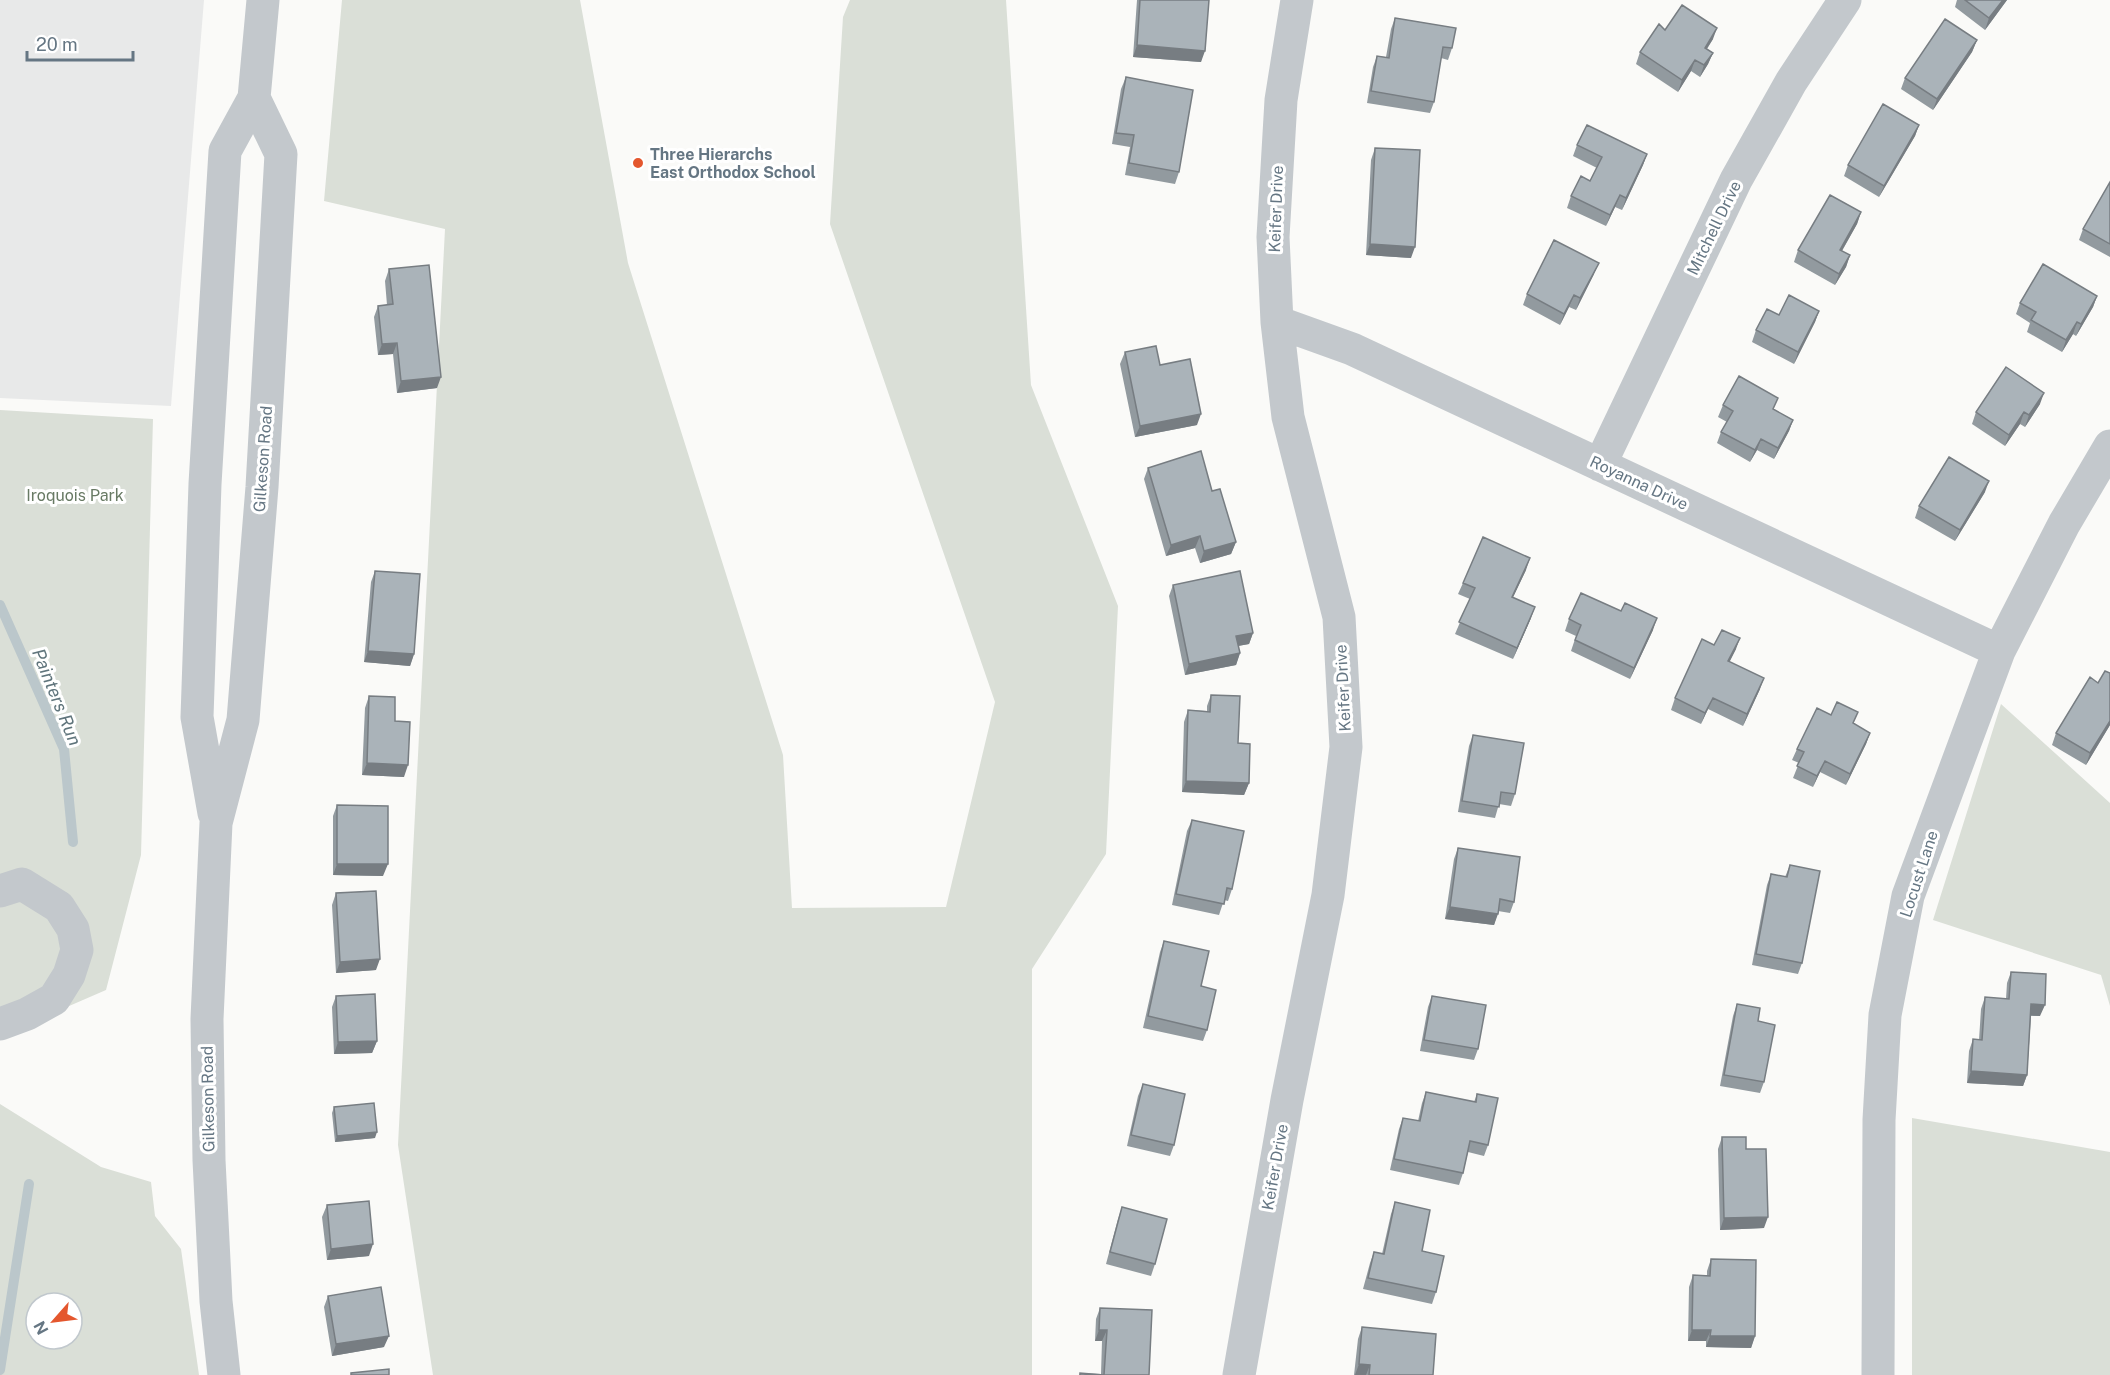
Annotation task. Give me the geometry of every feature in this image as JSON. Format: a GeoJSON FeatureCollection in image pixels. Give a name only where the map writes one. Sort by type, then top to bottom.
{"type":"FeatureCollection","features":[{"type":"Feature","properties":{"kind":"street","name":"Gilkeson Road"},"geometry":{"type":"LineString","coordinates":[[216,824],[197,717],[205,484],[225,151],[255,98],[263,0]]}},
{"type":"Feature","properties":{"kind":"street","name":"Keifer Drive"},"geometry":{"type":"LineString","coordinates":[[1239,1375],[1287,1100],[1328,895],[1346,747],[1339,617],[1288,417],[1277,322],[1273,237],[1281,100],[1297,0]]}},
{"type":"Feature","properties":{"kind":"street","name":"Mitchell Drive"},"geometry":{"type":"LineString","coordinates":[[1600,465],[1736,180],[1791,81],[1845,0]]}},
{"type":"Feature","properties":{"kind":"street","name":"Gilkeson Road"},"geometry":{"type":"LineString","coordinates":[[224,1375],[216,1301],[209,1160],[207,1019],[216,824],[243,720],[262,487],[282,154],[255,98]]}},
{"type":"Feature","properties":{"kind":"street","name":"Royanna Drive"},"geometry":{"type":"LineString","coordinates":[[1277,322],[1352,349],[1999,651]]}},
{"type":"Feature","properties":{"kind":"street","name":"Locust Lane"},"geometry":{"type":"LineString","coordinates":[[1878,1375],[1879,1120],[1885,1015],[1908,896],[1999,651],[2064,524],[2110,446]]}},
{"type":"Feature","properties":{"kind":"street"},"geometry":{"type":"LineString","coordinates":[[0,891],[22,884],[58,907],[74,929],[77,950],[69,975],[54,999],[27,1014],[0,1024]]}},
{"type":"Feature","properties":{"kind":"shaded area"},"geometry":{"type":"Polygon","coordinates":[[[0,0],[204,0],[171,406],[0,398],[0,0]]]}},
{"type":"Feature","properties":{"kind":"green space"},"geometry":{"type":"Polygon","coordinates":[[[342,0],[580,0],[628,263],[783,755],[792,908],[946,907],[995,702],[830,224],[843,17],[850,0],[1006,0],[1031,385],[1118,606],[1106,854],[1032,969],[1032,1375],[433,1375],[398,1145],[445,229],[324,201],[342,0]]]}},
{"type":"Feature","properties":{"kind":"green space","name":"Iroquois Park"},"geometry":{"type":"Polygon","coordinates":[[[0,410],[153,419],[141,855],[106,990],[0,1036],[0,410]]]}},
{"type":"Feature","properties":{"kind":"green space"},"geometry":{"type":"Polygon","coordinates":[[[2001,704],[2110,803],[2110,1006],[2101,975],[1933,920],[2001,704]]]}},
{"type":"Feature","properties":{"kind":"green space"},"geometry":{"type":"Polygon","coordinates":[[[0,1104],[101,1167],[151,1182],[155,1216],[181,1249],[199,1375],[0,1375],[0,1104]]]}},
{"type":"Feature","properties":{"kind":"green space"},"geometry":{"type":"Polygon","coordinates":[[[1912,1118],[2110,1152],[2110,1375],[1912,1375],[1912,1118]]]}},
{"type":"Feature","properties":{"kind":"building"},"geometry":{"type":"Polygon","coordinates":[[[1140,0],[1209,0],[1205,51],[1137,45],[1140,0]]]}},
{"type":"Feature","properties":{"kind":"building"},"geometry":{"type":"Polygon","coordinates":[[[1965,0],[2003,0],[1989,18],[1965,0]]]}},
{"type":"Feature","properties":{"kind":"building"},"geometry":{"type":"Polygon","coordinates":[[[1682,5],[1717,28],[1705,48],[1713,53],[1704,65],[1695,60],[1682,80],[1640,52],[1659,24],[1665,30],[1682,5]]]}},
{"type":"Feature","properties":{"kind":"building"},"geometry":{"type":"Polygon","coordinates":[[[1395,18],[1456,28],[1452,48],[1443,47],[1434,102],[1371,91],[1377,56],[1389,58],[1395,18]]]}},
{"type":"Feature","properties":{"kind":"building"},"geometry":{"type":"Polygon","coordinates":[[[1945,19],[1977,40],[1937,99],[1905,78],[1945,19]]]}},
{"type":"Feature","properties":{"kind":"building"},"geometry":{"type":"Polygon","coordinates":[[[1126,77],[1193,90],[1179,172],[1129,163],[1134,135],[1116,133],[1126,77]]]}},
{"type":"Feature","properties":{"kind":"building"},"geometry":{"type":"Polygon","coordinates":[[[1883,104],[1919,125],[1884,186],[1848,165],[1883,104]]]}},
{"type":"Feature","properties":{"kind":"building"},"geometry":{"type":"Polygon","coordinates":[[[1587,125],[1647,154],[1626,198],[1620,195],[1610,215],[1571,196],[1581,176],[1590,181],[1602,157],[1577,145],[1587,125]]]}},
{"type":"Feature","properties":{"kind":"building"},"geometry":{"type":"Polygon","coordinates":[[[1375,148],[1420,150],[1415,247],[1370,244],[1375,148]]]}},
{"type":"Feature","properties":{"kind":"building"},"geometry":{"type":"Polygon","coordinates":[[[2110,182],[2110,244],[2083,229],[2110,182]]]}},
{"type":"Feature","properties":{"kind":"building"},"geometry":{"type":"Polygon","coordinates":[[[1830,195],[1861,212],[1840,250],[1850,255],[1839,274],[1798,250],[1830,195]]]}},
{"type":"Feature","properties":{"kind":"building"},"geometry":{"type":"Polygon","coordinates":[[[1554,240],[1599,263],[1580,298],[1574,295],[1564,314],[1527,294],[1554,240]]]}},
{"type":"Feature","properties":{"kind":"building"},"geometry":{"type":"Polygon","coordinates":[[[2043,264],[2097,296],[2081,324],[2077,322],[2066,340],[2031,320],[2036,312],[2020,303],[2043,264]]]}},
{"type":"Feature","properties":{"kind":"building"},"geometry":{"type":"Polygon","coordinates":[[[429,265],[441,377],[401,381],[397,343],[382,344],[378,306],[393,304],[389,269],[429,265]]]}},
{"type":"Feature","properties":{"kind":"building"},"geometry":{"type":"Polygon","coordinates":[[[1789,295],[1819,311],[1798,352],[1756,330],[1767,309],[1779,315],[1789,295]]]}},
{"type":"Feature","properties":{"kind":"building"},"geometry":{"type":"Polygon","coordinates":[[[1156,346],[1160,365],[1190,359],[1201,414],[1140,426],[1125,352],[1156,346]]]}},
{"type":"Feature","properties":{"kind":"building"},"geometry":{"type":"Polygon","coordinates":[[[2006,367],[2044,393],[2029,415],[2024,412],[2009,435],[1976,412],[2006,367]]]}},
{"type":"Feature","properties":{"kind":"building"},"geometry":{"type":"Polygon","coordinates":[[[1739,376],[1778,398],[1773,409],[1793,420],[1778,448],[1761,439],[1755,450],[1721,432],[1733,411],[1723,405],[1739,376]]]}},
{"type":"Feature","properties":{"kind":"building"},"geometry":{"type":"Polygon","coordinates":[[[1201,451],[1212,491],[1220,489],[1236,542],[1204,551],[1200,536],[1171,545],[1148,468],[1201,451]]]}},
{"type":"Feature","properties":{"kind":"building"},"geometry":{"type":"Polygon","coordinates":[[[1949,457],[1989,481],[1960,530],[1919,506],[1949,457]]]}},
{"type":"Feature","properties":{"kind":"building"},"geometry":{"type":"Polygon","coordinates":[[[1483,537],[1530,558],[1512,597],[1535,607],[1517,648],[1459,622],[1475,588],[1463,583],[1483,537]]]}},
{"type":"Feature","properties":{"kind":"building"},"geometry":{"type":"Polygon","coordinates":[[[375,571],[420,574],[414,654],[368,651],[375,571]]]}},
{"type":"Feature","properties":{"kind":"building"},"geometry":{"type":"Polygon","coordinates":[[[1240,571],[1253,633],[1236,636],[1240,653],[1189,664],[1173,585],[1240,571]]]}},
{"type":"Feature","properties":{"kind":"building"},"geometry":{"type":"Polygon","coordinates":[[[1581,593],[1621,611],[1625,603],[1657,618],[1634,668],[1575,640],[1581,625],[1569,619],[1581,593]]]}},
{"type":"Feature","properties":{"kind":"building"},"geometry":{"type":"Polygon","coordinates":[[[1722,630],[1740,638],[1728,661],[1764,678],[1747,714],[1713,698],[1705,713],[1675,698],[1702,639],[1714,645],[1722,630]]]}},
{"type":"Feature","properties":{"kind":"building"},"geometry":{"type":"Polygon","coordinates":[[[2105,671],[2110,673],[2110,721],[2090,753],[2056,733],[2090,677],[2098,683],[2105,671]]]}},
{"type":"Feature","properties":{"kind":"building"},"geometry":{"type":"Polygon","coordinates":[[[1211,695],[1240,696],[1238,743],[1250,744],[1249,783],[1186,781],[1188,710],[1210,712],[1211,695]]]}},
{"type":"Feature","properties":{"kind":"building"},"geometry":{"type":"Polygon","coordinates":[[[369,696],[395,697],[395,721],[410,722],[408,765],[367,763],[369,696]]]}},
{"type":"Feature","properties":{"kind":"building"},"geometry":{"type":"Polygon","coordinates":[[[1837,702],[1858,712],[1853,723],[1870,733],[1850,774],[1825,761],[1817,776],[1797,766],[1804,752],[1797,749],[1817,708],[1831,715],[1837,702]]]}},
{"type":"Feature","properties":{"kind":"building"},"geometry":{"type":"Polygon","coordinates":[[[1473,735],[1524,743],[1515,794],[1501,792],[1499,807],[1462,801],[1473,735]]]}},
{"type":"Feature","properties":{"kind":"building"},"geometry":{"type":"Polygon","coordinates":[[[337,805],[388,806],[388,864],[337,864],[337,805]]]}},
{"type":"Feature","properties":{"kind":"building"},"geometry":{"type":"Polygon","coordinates":[[[1192,820],[1244,831],[1232,889],[1227,888],[1224,904],[1176,894],[1192,820]]]}},
{"type":"Feature","properties":{"kind":"building"},"geometry":{"type":"Polygon","coordinates":[[[1458,848],[1520,857],[1514,902],[1500,899],[1498,914],[1450,907],[1458,848]]]}},
{"type":"Feature","properties":{"kind":"building"},"geometry":{"type":"Polygon","coordinates":[[[1790,865],[1820,871],[1802,963],[1756,954],[1771,874],[1787,877],[1790,865]]]}},
{"type":"Feature","properties":{"kind":"building"},"geometry":{"type":"Polygon","coordinates":[[[376,891],[380,959],[340,962],[336,893],[376,891]]]}},
{"type":"Feature","properties":{"kind":"building"},"geometry":{"type":"Polygon","coordinates":[[[1164,941],[1209,951],[1201,986],[1216,990],[1207,1030],[1148,1016],[1164,941]]]}},
{"type":"Feature","properties":{"kind":"building"},"geometry":{"type":"Polygon","coordinates":[[[2011,972],[2046,974],[2045,1005],[2031,1004],[2027,1075],[1971,1071],[1973,1039],[1982,1040],[1985,997],[2009,999],[2011,972]]]}},
{"type":"Feature","properties":{"kind":"building"},"geometry":{"type":"Polygon","coordinates":[[[375,994],[377,1041],[338,1042],[336,996],[375,994]]]}},
{"type":"Feature","properties":{"kind":"building"},"geometry":{"type":"Polygon","coordinates":[[[1432,996],[1486,1005],[1478,1049],[1424,1040],[1432,996]]]}},
{"type":"Feature","properties":{"kind":"building"},"geometry":{"type":"Polygon","coordinates":[[[1737,1004],[1760,1008],[1758,1021],[1775,1025],[1764,1082],[1724,1075],[1737,1004]]]}},
{"type":"Feature","properties":{"kind":"building"},"geometry":{"type":"Polygon","coordinates":[[[1143,1084],[1185,1094],[1174,1145],[1131,1135],[1143,1084]]]}},
{"type":"Feature","properties":{"kind":"building"},"geometry":{"type":"Polygon","coordinates":[[[1426,1092],[1476,1102],[1477,1094],[1498,1098],[1488,1145],[1470,1141],[1463,1173],[1394,1159],[1403,1118],[1420,1121],[1426,1092]]]}},
{"type":"Feature","properties":{"kind":"building"},"geometry":{"type":"Polygon","coordinates":[[[374,1103],[377,1132],[337,1136],[334,1107],[374,1103]]]}},
{"type":"Feature","properties":{"kind":"building"},"geometry":{"type":"Polygon","coordinates":[[[1722,1137],[1746,1137],[1746,1149],[1766,1149],[1768,1217],[1724,1218],[1722,1137]]]}},
{"type":"Feature","properties":{"kind":"building"},"geometry":{"type":"Polygon","coordinates":[[[369,1201],[373,1244],[331,1249],[327,1205],[369,1201]]]}},
{"type":"Feature","properties":{"kind":"building"},"geometry":{"type":"Polygon","coordinates":[[[1395,1202],[1430,1210],[1422,1251],[1444,1256],[1436,1292],[1368,1278],[1374,1252],[1384,1254],[1395,1202]]]}},
{"type":"Feature","properties":{"kind":"building"},"geometry":{"type":"Polygon","coordinates":[[[1122,1207],[1167,1219],[1155,1264],[1110,1252],[1122,1207]]]}},
{"type":"Feature","properties":{"kind":"building"},"geometry":{"type":"Polygon","coordinates":[[[1711,1259],[1756,1260],[1755,1336],[1710,1336],[1711,1330],[1692,1330],[1693,1275],[1710,1276],[1711,1259]]]}},
{"type":"Feature","properties":{"kind":"building"},"geometry":{"type":"Polygon","coordinates":[[[381,1287],[389,1336],[336,1344],[328,1296],[381,1287]]]}},
{"type":"Feature","properties":{"kind":"building"},"geometry":{"type":"Polygon","coordinates":[[[1100,1308],[1152,1310],[1149,1375],[1104,1375],[1107,1330],[1099,1330],[1100,1308]]]}},
{"type":"Feature","properties":{"kind":"building"},"geometry":{"type":"Polygon","coordinates":[[[1362,1327],[1436,1334],[1433,1375],[1369,1375],[1370,1365],[1359,1364],[1362,1327]]]}},
{"type":"Feature","properties":{"kind":"building"},"geometry":{"type":"Polygon","coordinates":[[[389,1369],[389,1375],[351,1375],[351,1373],[389,1369]]]}},
{"type":"Feature","properties":{"kind":"building"},"geometry":{"type":"Polygon","coordinates":[[[1080,1373],[1104,1375],[1080,1375],[1080,1373]]]}},
{"type":"Feature","properties":{"kind":"waterway","name":"Painters Run"},"geometry":{"type":"LineString","coordinates":[[0,605],[64,749],[73,842]]}},
{"type":"Feature","properties":{"kind":"waterway","name":"Painters Run"},"geometry":{"type":"LineString","coordinates":[[0,1370],[29,1184]]}},
{"type":"Feature","properties":{"kind":"place","name":"Three Hierarchs East Orthodox School"},"geometry":{"type":"Point","coordinates":[638,163]}}]}
